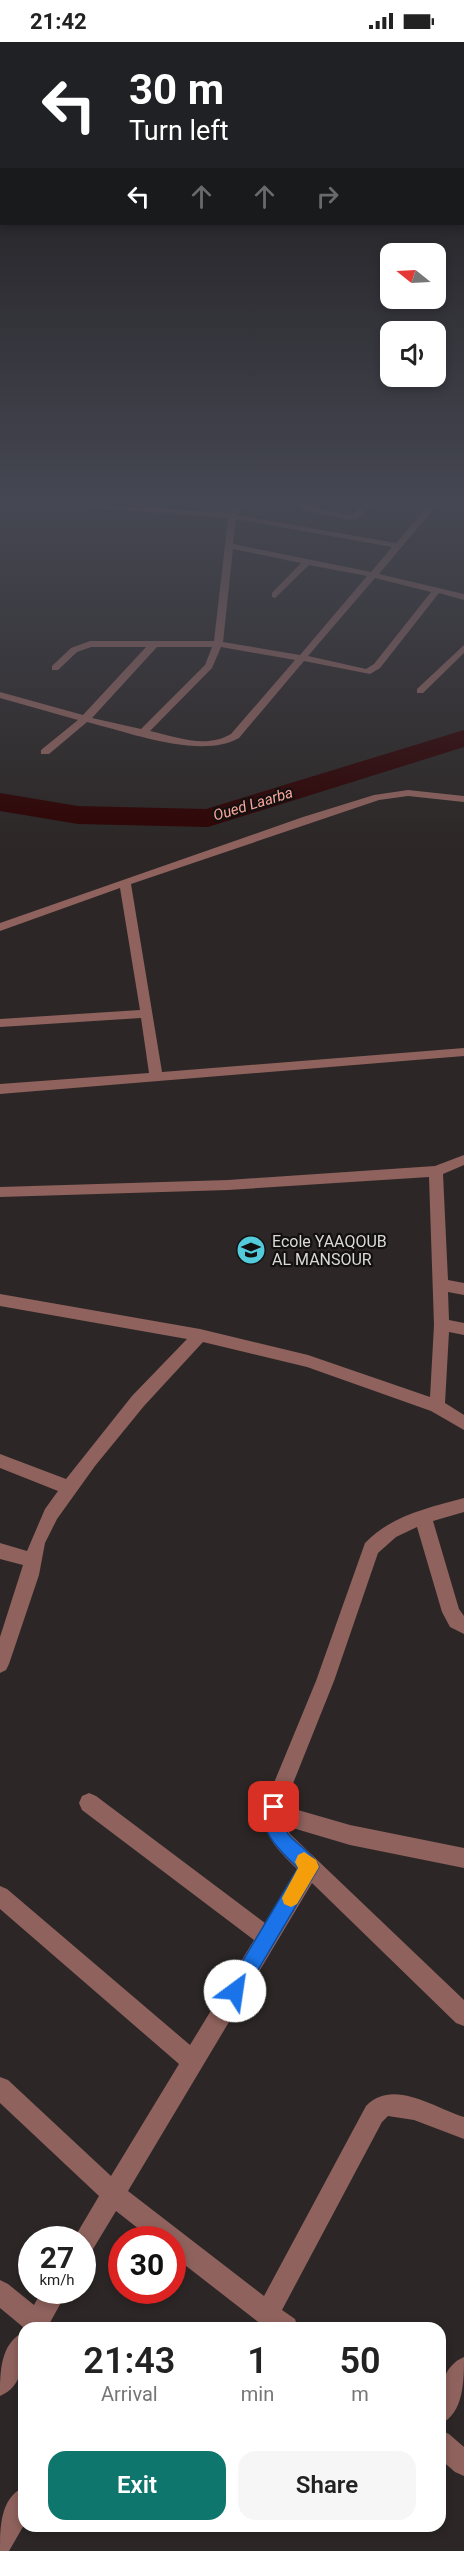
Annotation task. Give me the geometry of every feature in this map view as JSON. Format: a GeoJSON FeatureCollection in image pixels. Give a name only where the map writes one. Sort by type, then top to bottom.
{"type":"FeatureCollection","features":[{"type":"Feature","properties":{"kind":"street"},"geometry":{"type":"LineString","coordinates":[[143,734],[209,666],[218,644],[221,616]]}},
{"type":"Feature","properties":{"kind":"street"},"geometry":{"type":"LineString","coordinates":[[0,695],[143,734],[193,744],[225,743],[235,736],[339,616]]}},
{"type":"Feature","properties":{"kind":"street"},"geometry":{"type":"LineString","coordinates":[[55,668],[74,650],[84,646],[218,644],[303,658],[358,672],[372,670],[416,616]]}},
{"type":"Feature","properties":{"kind":"street"},"geometry":{"type":"LineString","coordinates":[[45,752],[85,719],[154,644]]}},
{"type":"Feature","properties":{"kind":"street"},"geometry":{"type":"LineString","coordinates":[[420,691],[464,648]]}},
{"type":"Feature","properties":{"kind":"street"},"geometry":{"type":"LineString","coordinates":[[0,927],[125,882],[378,797],[408,793],[433,794],[464,800]]}},
{"type":"Feature","properties":{"kind":"street"},"geometry":{"type":"LineString","coordinates":[[125,882],[156,1077]]}},
{"type":"Feature","properties":{"kind":"street"},"geometry":{"type":"LineString","coordinates":[[0,1023],[147,1014]]}},
{"type":"Feature","properties":{"kind":"street"},"geometry":{"type":"LineString","coordinates":[[0,1089],[464,1052]]}},
{"type":"Feature","properties":{"kind":"street"},"geometry":{"type":"LineString","coordinates":[[0,1192],[228,1185],[436,1171],[464,1161]]}},
{"type":"Feature","properties":{"kind":"street"},"geometry":{"type":"LineString","coordinates":[[436,1171],[442,1325],[437,1406]]}},
{"type":"Feature","properties":{"kind":"street"},"geometry":{"type":"LineString","coordinates":[[441,1285],[464,1289]]}},
{"type":"Feature","properties":{"kind":"street"},"geometry":{"type":"LineString","coordinates":[[0,1300],[200,1335],[308,1361],[437,1406],[464,1423]]}},
{"type":"Feature","properties":{"kind":"street"},"geometry":{"type":"LineString","coordinates":[[442,1325],[464,1329]]}},
{"type":"Feature","properties":{"kind":"street"},"geometry":{"type":"LineString","coordinates":[[0,1664],[30,1575],[41,1532],[69,1488],[138,1401],[200,1335]]}},
{"type":"Feature","properties":{"kind":"street"},"geometry":{"type":"LineString","coordinates":[[0,1461],[69,1488]]}},
{"type":"Feature","properties":{"kind":"street"},"geometry":{"type":"LineString","coordinates":[[464,1504],[395,1528],[379,1539],[371,1549],[338,1648],[272,1819],[283,1841],[464,2014]]}},
{"type":"Feature","properties":{"kind":"street"},"geometry":{"type":"LineString","coordinates":[[423,1517],[451,1612],[456,1621],[464,1626]]}},
{"type":"Feature","properties":{"kind":"street"},"geometry":{"type":"LineString","coordinates":[[0,1551],[32,1560]]}},
{"type":"Feature","properties":{"kind":"street"},"geometry":{"type":"LineString","coordinates":[[89,1803],[267,1937]]}},
{"type":"Feature","properties":{"kind":"street"},"geometry":{"type":"LineString","coordinates":[[273,1812],[350,1835],[464,1858]]}},
{"type":"Feature","properties":{"kind":"street"},"geometry":{"type":"LineString","coordinates":[[94,2226],[309,1867]]}},
{"type":"Feature","properties":{"kind":"street"},"geometry":{"type":"LineString","coordinates":[[0,1896],[193,2062]]}},
{"type":"Feature","properties":{"kind":"street"},"geometry":{"type":"LineString","coordinates":[[0,2088],[114,2194],[154,2226]]}},
{"type":"Feature","properties":{"kind":"street"},"geometry":{"type":"LineString","coordinates":[[186,2251],[277,2321],[374,2114],[388,2104],[464,2128]]}},
{"type":"Feature","properties":{"kind":"street"},"geometry":{"type":"LineString","coordinates":[[0,2292],[32,2322]]}},
{"type":"Feature","properties":{"kind":"street"},"geometry":{"type":"LineString","coordinates":[[37,2322],[48,2304]]}},
{"type":"Feature","properties":{"kind":"street"},"geometry":{"type":"LineString","coordinates":[[0,2384],[18,2354]]}},
{"type":"Feature","properties":{"kind":"street"},"geometry":{"type":"LineString","coordinates":[[446,2401],[464,2368]]}},
{"type":"Feature","properties":{"kind":"street"},"geometry":{"type":"LineString","coordinates":[[446,2448],[464,2463]]}},
{"type":"Feature","properties":{"kind":"street"},"geometry":{"type":"LineString","coordinates":[[0,2542],[18,2510]]}},
{"type":"Feature","properties":{"kind":"waterway","name":"Oued Laarba"},"geometry":{"type":"LineString","coordinates":[[0,802],[78,815],[208,818],[464,738]]}},
{"type":"Feature","properties":{"kind":"slow traffic"},"geometry":{"type":"LineString","coordinates":[[291,1898],[309,1867],[304,1862]]}},
{"type":"Feature","properties":{"kind":"place","name":"Ecole YAAQOUB AL MANSOUR"},"geometry":{"type":"Point","coordinates":[251,1250]}},
{"type":"Feature","properties":{"kind":"route"},"geometry":{"type":"LineString","coordinates":[[235,1991],[309,1867],[276,1831],[272,1819],[274,1807]]}}]}
